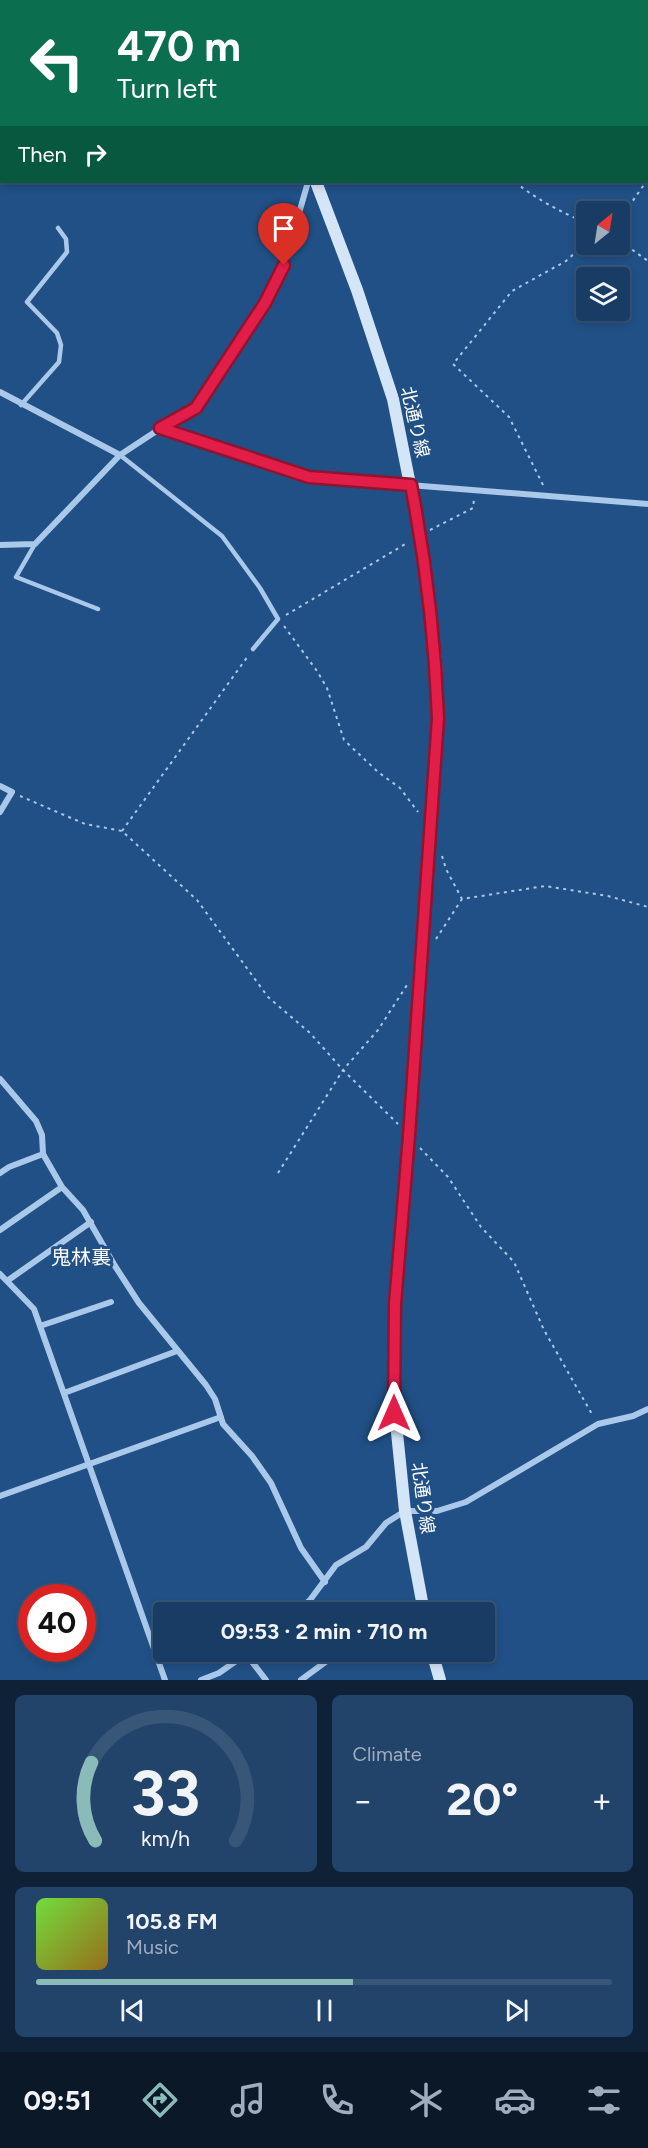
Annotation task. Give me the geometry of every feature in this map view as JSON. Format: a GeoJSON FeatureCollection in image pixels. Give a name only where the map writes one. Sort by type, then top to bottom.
{"type":"FeatureCollection","features":[{"type":"Feature","properties":{"kind":"street"},"geometry":{"type":"LineString","coordinates":[[0,545],[35,544],[120,455],[160,428],[196,408],[265,303],[284,265],[308,183]]}},
{"type":"Feature","properties":{"kind":"street","name":"北通り線"},"geometry":{"type":"LineString","coordinates":[[316,183],[357,290],[393,399],[420,535],[436,662],[438,718],[395,1304],[394,1413],[405,1511],[422,1602]]}},
{"type":"Feature","properties":{"kind":"street"},"geometry":{"type":"LineString","coordinates":[[0,392],[120,455]]}},
{"type":"Feature","properties":{"kind":"street"},"geometry":{"type":"LineString","coordinates":[[160,428],[309,477],[648,504]]}},
{"type":"Feature","properties":{"kind":"street"},"geometry":{"type":"LineString","coordinates":[[0,786],[12,792],[0,812]]}},
{"type":"Feature","properties":{"kind":"street"},"geometry":{"type":"LineString","coordinates":[[0,1079],[36,1121],[42,1135],[43,1154],[62,1187],[91,1222],[139,1303],[206,1385],[215,1400],[223,1424],[252,1456],[271,1483],[301,1548],[325,1582]]}},
{"type":"Feature","properties":{"kind":"street"},"geometry":{"type":"LineString","coordinates":[[0,1173],[9,1167],[43,1154]]}},
{"type":"Feature","properties":{"kind":"street"},"geometry":{"type":"LineString","coordinates":[[0,1230],[62,1187]]}},
{"type":"Feature","properties":{"kind":"street"},"geometry":{"type":"LineString","coordinates":[[6,1281],[91,1222]]}},
{"type":"Feature","properties":{"kind":"street"},"geometry":{"type":"LineString","coordinates":[[0,1274],[34,1309],[165,1680]]}},
{"type":"Feature","properties":{"kind":"street"},"geometry":{"type":"LineString","coordinates":[[40,1326],[111,1302]]}},
{"type":"Feature","properties":{"kind":"street"},"geometry":{"type":"LineString","coordinates":[[64,1393],[177,1351]]}},
{"type":"Feature","properties":{"kind":"street"},"geometry":{"type":"LineString","coordinates":[[308,1602],[336,1565],[366,1547],[386,1523],[405,1511],[437,1511],[466,1502],[598,1424],[633,1416],[648,1409]]}},
{"type":"Feature","properties":{"kind":"street"},"geometry":{"type":"LineString","coordinates":[[0,1496],[221,1417]]}},
{"type":"Feature","properties":{"kind":"street"},"geometry":{"type":"LineString","coordinates":[[201,1680],[219,1673],[234,1662]]}},
{"type":"Feature","properties":{"kind":"street"},"geometry":{"type":"LineString","coordinates":[[253,1662],[266,1680]]}},
{"type":"Feature","properties":{"kind":"street"},"geometry":{"type":"LineString","coordinates":[[301,1680],[325,1662]]}},
{"type":"Feature","properties":{"kind":"street"},"geometry":{"type":"LineString","coordinates":[[435,1662],[440,1680]]}},
{"type":"Feature","properties":{"kind":"lane"},"geometry":{"type":"LineString","coordinates":[[21,405],[59,362],[61,345],[57,333],[27,302],[68,252],[66,239],[58,228]]}},
{"type":"Feature","properties":{"kind":"lane"},"geometry":{"type":"LineString","coordinates":[[120,455],[222,536],[260,588],[278,619],[253,649]]}},
{"type":"Feature","properties":{"kind":"lane"},"geometry":{"type":"LineString","coordinates":[[35,544],[16,577],[98,609]]}},
{"type":"Feature","properties":{"kind":"path"},"geometry":{"type":"LineString","coordinates":[[515,183],[528,193],[576,219]]}},
{"type":"Feature","properties":{"kind":"path"},"geometry":{"type":"LineString","coordinates":[[630,205],[645,183]]}},
{"type":"Feature","properties":{"kind":"path"},"geometry":{"type":"LineString","coordinates":[[630,248],[648,261]]}},
{"type":"Feature","properties":{"kind":"path"},"geometry":{"type":"LineString","coordinates":[[548,496],[509,417],[453,364],[512,291],[566,261],[576,252]]}},
{"type":"Feature","properties":{"kind":"path"},"geometry":{"type":"LineString","coordinates":[[278,619],[420,535],[473,508],[476,490]]}},
{"type":"Feature","properties":{"kind":"path"},"geometry":{"type":"LineString","coordinates":[[122,831],[253,649]]}},
{"type":"Feature","properties":{"kind":"path"},"geometry":{"type":"LineString","coordinates":[[12,792],[85,825],[122,831],[197,900],[268,997],[310,1033],[448,1177],[481,1227],[514,1262],[544,1329],[598,1424]]}},
{"type":"Feature","properties":{"kind":"path"},"geometry":{"type":"LineString","coordinates":[[432,945],[462,899]]}},
{"type":"Feature","properties":{"kind":"path"},"geometry":{"type":"LineString","coordinates":[[278,1173],[343,1070],[378,1030],[408,982]]}},
{"type":"Feature","properties":{"kind":"district","name":"鬼林裏"},"geometry":{"type":"Point","coordinates":[81,1257]}},
{"type":"Feature","properties":{"kind":"route"},"geometry":{"type":"LineString","coordinates":[[284,265],[265,303],[196,408],[160,428],[309,477],[411,485],[420,535],[436,662],[438,718],[395,1304],[394,1413]]}}]}
